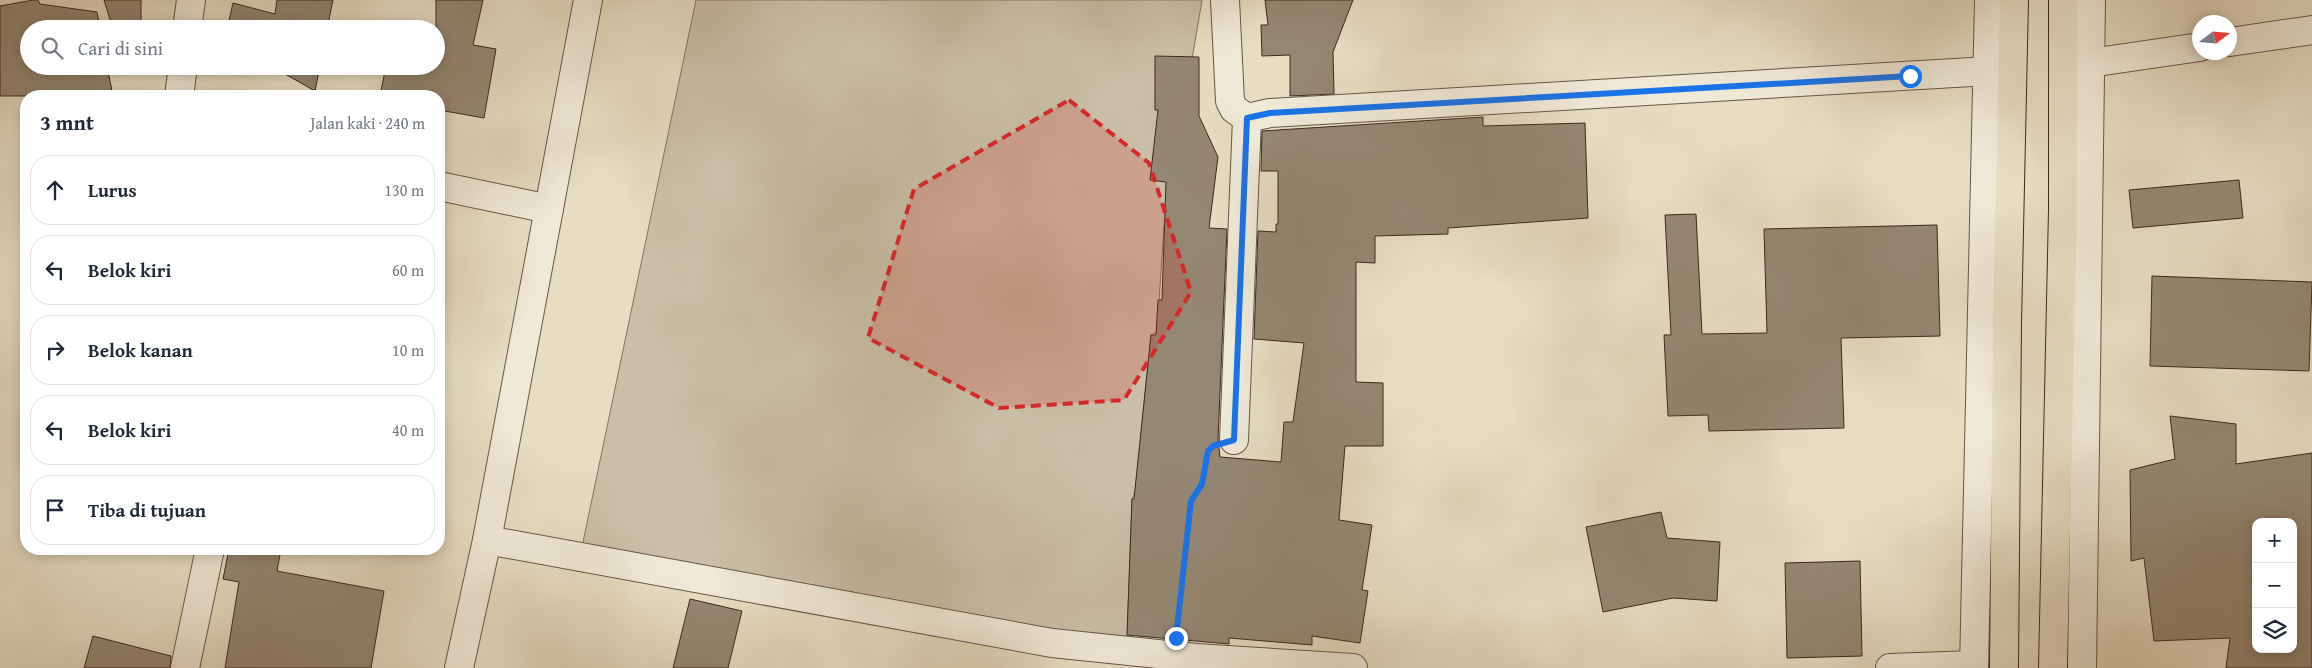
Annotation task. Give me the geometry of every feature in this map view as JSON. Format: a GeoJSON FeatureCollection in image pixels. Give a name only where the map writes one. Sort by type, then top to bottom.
{"type":"FeatureCollection","features":[{"type":"Feature","properties":{"kind":"highway"},"geometry":{"type":"LineString","coordinates":[[2004,668],[2007,313],[2014,0]]}},
{"type":"Feature","properties":{"kind":"highway"},"geometry":{"type":"LineString","coordinates":[[2053,668],[2063,210],[2063,0]]}},
{"type":"Feature","properties":{"kind":"street"},"geometry":{"type":"LineString","coordinates":[[188,20],[191,0]]}},
{"type":"Feature","properties":{"kind":"street"},"geometry":{"type":"LineString","coordinates":[[459,668],[487,540],[588,0]]}},
{"type":"Feature","properties":{"kind":"street"},"geometry":{"type":"LineString","coordinates":[[1225,0],[1230,101],[1234,109],[1247,118],[1270,113],[1988,71]]}},
{"type":"Feature","properties":{"kind":"street"},"geometry":{"type":"LineString","coordinates":[[1890,668],[1974,666],[1989,0]]}},
{"type":"Feature","properties":{"kind":"street"},"geometry":{"type":"LineString","coordinates":[[2082,668],[2092,0]]}},
{"type":"Feature","properties":{"kind":"street"},"geometry":{"type":"LineString","coordinates":[[2237,41],[2312,30]]}},
{"type":"Feature","properties":{"kind":"street"},"geometry":{"type":"LineString","coordinates":[[2090,63],[2192,48]]}},
{"type":"Feature","properties":{"kind":"street"},"geometry":{"type":"LineString","coordinates":[[181,90],[182,75]]}},
{"type":"Feature","properties":{"kind":"street"},"geometry":{"type":"LineString","coordinates":[[1234,440],[1247,118]]}},
{"type":"Feature","properties":{"kind":"street"},"geometry":{"type":"LineString","coordinates":[[445,187],[548,209]]}},
{"type":"Feature","properties":{"kind":"street"},"geometry":{"type":"LineString","coordinates":[[487,540],[1052,643],[1188,661],[1353,668]]}},
{"type":"Feature","properties":{"kind":"street"},"geometry":{"type":"LineString","coordinates":[[185,668],[209,555]]}},
{"type":"Feature","properties":{"kind":"path"},"geometry":{"type":"LineString","coordinates":[[1188,661],[1191,501],[1202,484],[1208,451],[1213,446],[1234,440]]}},
{"type":"Feature","properties":{"kind":"highlighted area"},"geometry":{"type":"Polygon","coordinates":[[[1069,100],[1149,163],[1191,292],[1124,400],[999,408],[868,338],[914,189],[1069,100]]]}},
{"type":"Feature","properties":{"kind":"shaded area"},"geometry":{"type":"Polygon","coordinates":[[[696,0],[1202,0],[1164,226],[1157,332],[1151,335],[1135,493],[1132,499],[1127,637],[892,620],[577,571],[696,0]]]}},
{"type":"Feature","properties":{"kind":"building"},"geometry":{"type":"Polygon","coordinates":[[[38,0],[40,4],[97,12],[98,20],[20,20],[20,75],[109,75],[112,90],[20,90],[20,96],[0,96],[0,6],[38,0]]]}},
{"type":"Feature","properties":{"kind":"building"},"geometry":{"type":"Polygon","coordinates":[[[104,0],[141,0],[141,20],[110,20],[104,0]]]}},
{"type":"Feature","properties":{"kind":"building"},"geometry":{"type":"Polygon","coordinates":[[[277,0],[333,0],[329,20],[229,20],[233,3],[275,14],[277,0]]]}},
{"type":"Feature","properties":{"kind":"building"},"geometry":{"type":"Polygon","coordinates":[[[436,0],[483,0],[473,45],[496,49],[484,118],[445,111],[445,90],[381,90],[384,75],[445,75],[445,20],[436,20],[436,0]]]}},
{"type":"Feature","properties":{"kind":"building"},"geometry":{"type":"Polygon","coordinates":[[[1265,0],[1353,0],[1333,52],[1334,94],[1290,96],[1290,55],[1262,56],[1261,25],[1268,25],[1265,0]]]}},
{"type":"Feature","properties":{"kind":"building"},"geometry":{"type":"Polygon","coordinates":[[[1155,56],[1199,57],[1199,116],[1218,157],[1209,228],[1227,229],[1218,439],[1220,457],[1281,462],[1284,422],[1293,422],[1304,343],[1254,339],[1258,231],[1276,232],[1276,224],[1278,224],[1278,171],[1261,171],[1262,131],[1483,117],[1483,126],[1585,123],[1588,218],[1448,228],[1448,234],[1375,236],[1375,263],[1356,262],[1356,382],[1383,383],[1383,446],[1345,446],[1339,520],[1372,525],[1362,590],[1368,591],[1360,643],[1312,636],[1312,645],[1229,638],[1229,644],[1127,635],[1132,499],[1134,499],[1151,335],[1156,335],[1158,300],[1162,300],[1166,182],[1150,180],[1158,110],[1155,110],[1155,56]]]}},
{"type":"Feature","properties":{"kind":"building"},"geometry":{"type":"Polygon","coordinates":[[[287,75],[318,75],[315,90],[287,75]]]}},
{"type":"Feature","properties":{"kind":"building"},"geometry":{"type":"Polygon","coordinates":[[[2239,180],[2243,218],[2133,228],[2129,190],[2239,180]]]}},
{"type":"Feature","properties":{"kind":"building"},"geometry":{"type":"Polygon","coordinates":[[[1696,214],[1702,334],[1767,333],[1764,229],[1937,225],[1940,336],[1841,338],[1844,428],[1709,431],[1708,415],[1668,416],[1664,335],[1671,335],[1665,215],[1696,214]]]}},
{"type":"Feature","properties":{"kind":"building"},"geometry":{"type":"Polygon","coordinates":[[[2152,276],[2312,282],[2309,371],[2150,366],[2152,276]]]}},
{"type":"Feature","properties":{"kind":"building"},"geometry":{"type":"Polygon","coordinates":[[[2170,416],[2236,424],[2236,464],[2312,453],[2312,668],[2226,668],[2230,638],[2154,641],[2144,558],[2131,561],[2130,470],[2175,459],[2170,416]]]}},
{"type":"Feature","properties":{"kind":"building"},"geometry":{"type":"Polygon","coordinates":[[[1661,512],[1667,538],[1720,542],[1717,601],[1673,598],[1603,612],[1586,527],[1661,512]]]}},
{"type":"Feature","properties":{"kind":"building"},"geometry":{"type":"Polygon","coordinates":[[[228,555],[280,555],[277,571],[384,591],[371,668],[225,668],[239,582],[223,579],[228,555]]]}},
{"type":"Feature","properties":{"kind":"building"},"geometry":{"type":"Polygon","coordinates":[[[1860,561],[1862,656],[1787,658],[1785,563],[1860,561]]]}},
{"type":"Feature","properties":{"kind":"building"},"geometry":{"type":"Polygon","coordinates":[[[690,599],[742,611],[728,668],[673,668],[690,599]]]}},
{"type":"Feature","properties":{"kind":"building"},"geometry":{"type":"Polygon","coordinates":[[[93,636],[171,656],[170,668],[84,668],[93,636]]]}},
{"type":"Feature","properties":{"kind":"route"},"geometry":{"type":"LineString","coordinates":[[1176,638],[1191,501],[1198,493],[1202,484],[1208,451],[1213,446],[1234,440],[1247,118],[1270,113],[1910,76]]}}]}
